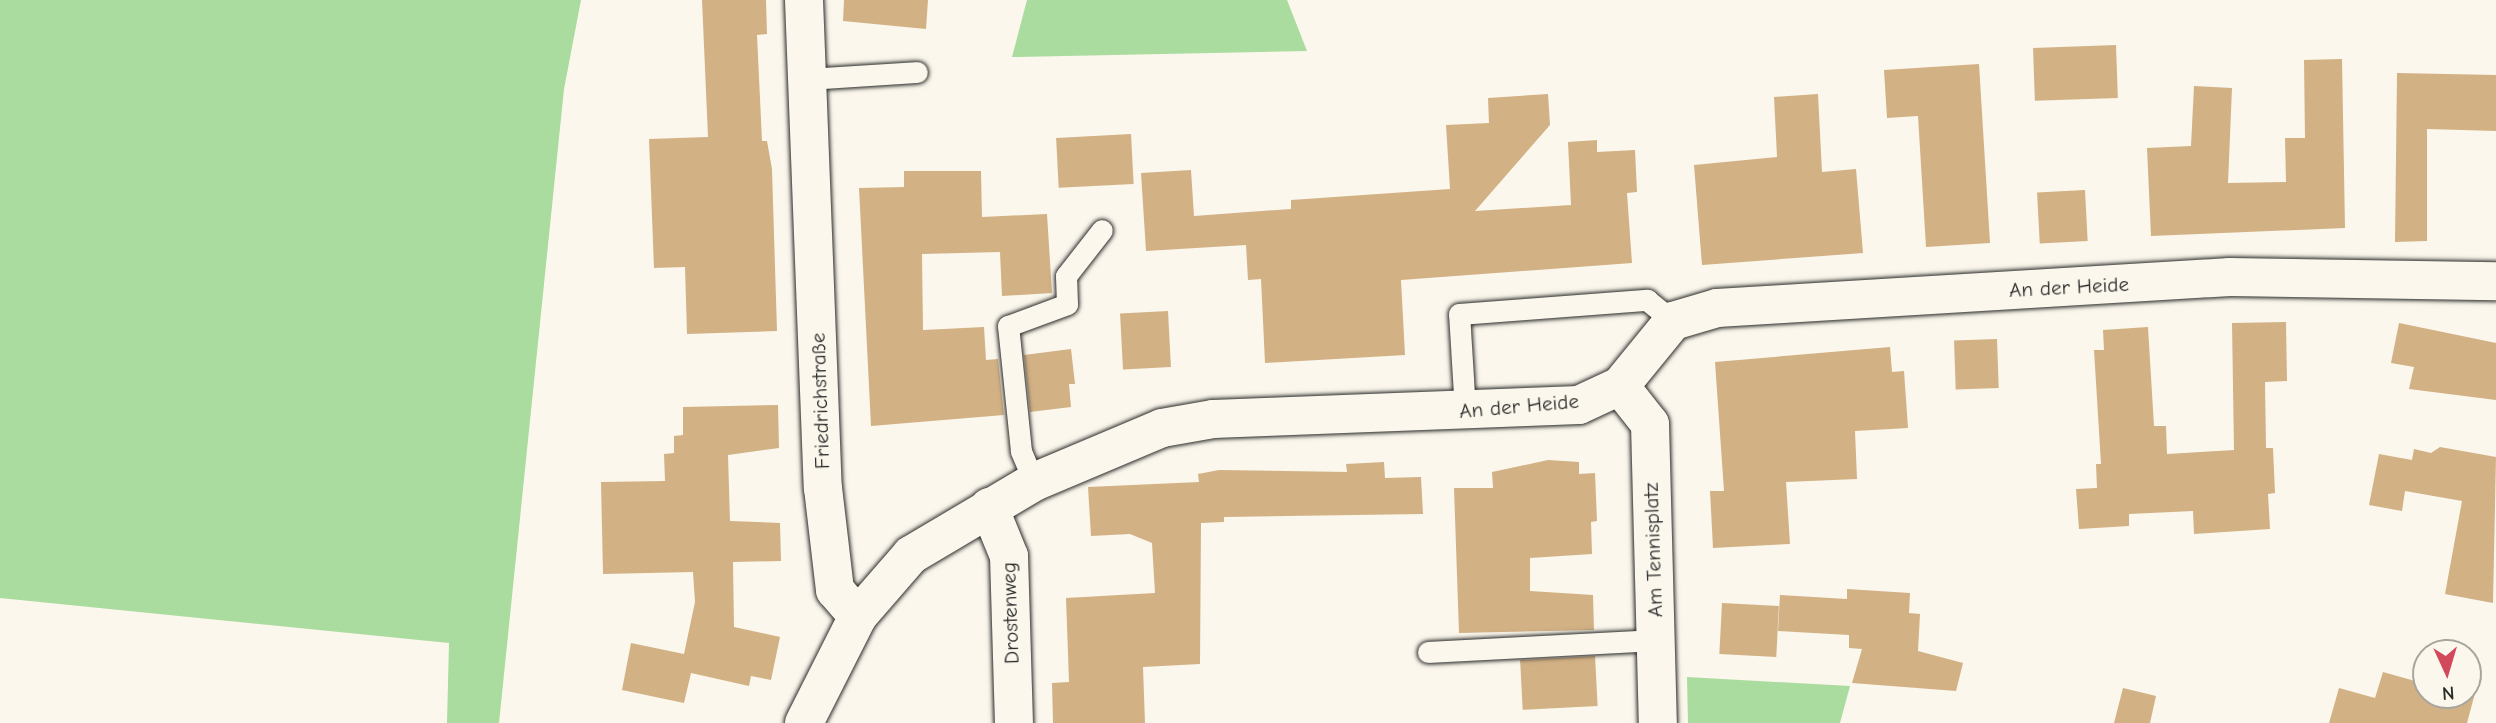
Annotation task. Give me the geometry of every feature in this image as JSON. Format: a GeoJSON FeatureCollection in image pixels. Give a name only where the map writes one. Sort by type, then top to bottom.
{"type":"FeatureCollection","features":[{"type":"Feature","properties":{"kind":"street","name":"Friedrichstraße"},"geometry":{"type":"LineString","coordinates":[[804,0],[822,488],[835,590],[858,616]]}},
{"type":"Feature","properties":{"kind":"street","name":"An der Heide"},"geometry":{"type":"LineString","coordinates":[[858,616],[911,555],[1034,482],[1162,428],[1213,419],[1579,405],[1620,386],[1673,321],[1717,308],[2230,277],[2496,281]]}},
{"type":"Feature","properties":{"kind":"street","name":"Am Tennisplatz"},"geometry":{"type":"LineString","coordinates":[[1620,386],[1650,424],[1658,723]]}},
{"type":"Feature","properties":{"kind":"street","name":"Drostenweg"},"geometry":{"type":"LineString","coordinates":[[989,507],[1009,556],[1014,723]]}},
{"type":"Feature","properties":{"kind":"street"},"geometry":{"type":"LineString","coordinates":[[804,723],[858,616]]}},
{"type":"Feature","properties":{"kind":"lane"},"geometry":{"type":"LineString","coordinates":[[806,68],[916,72]]}},
{"type":"Feature","properties":{"kind":"lane"},"geometry":{"type":"LineString","coordinates":[[1034,482],[1021,451],[1008,326],[1067,304],[1066,276],[1102,230]]}},
{"type":"Feature","properties":{"kind":"lane"},"geometry":{"type":"LineString","coordinates":[[1465,411],[1459,314],[1647,300],[1673,321]]}},
{"type":"Feature","properties":{"kind":"lane"},"geometry":{"type":"LineString","coordinates":[[1428,652],[1656,639]]}},
{"type":"Feature","properties":{"kind":"green space"},"geometry":{"type":"Polygon","coordinates":[[[0,0],[581,0],[564,89],[499,723],[447,723],[449,643],[0,598],[0,0]]]}},
{"type":"Feature","properties":{"kind":"green space"},"geometry":{"type":"Polygon","coordinates":[[[1027,0],[1287,0],[1307,51],[1012,57],[1027,0]]]}},
{"type":"Feature","properties":{"kind":"green space"},"geometry":{"type":"Polygon","coordinates":[[[1687,677],[1850,686],[1840,723],[1688,723],[1687,677]]]}},
{"type":"Feature","properties":{"kind":"building"},"geometry":{"type":"Polygon","coordinates":[[[702,0],[766,0],[767,34],[757,35],[762,141],[767,141],[772,169],[777,331],[687,334],[685,267],[654,268],[649,139],[708,137],[702,0]]]}},
{"type":"Feature","properties":{"kind":"building"},"geometry":{"type":"Polygon","coordinates":[[[844,0],[928,0],[926,29],[843,21],[844,0]]]}},
{"type":"Feature","properties":{"kind":"building"},"geometry":{"type":"Polygon","coordinates":[[[2116,45],[2118,98],[2035,101],[2033,48],[2116,45]]]}},
{"type":"Feature","properties":{"kind":"building"},"geometry":{"type":"Polygon","coordinates":[[[2342,59],[2345,228],[2151,236],[2147,148],[2191,146],[2194,86],[2232,88],[2228,183],[2286,182],[2285,138],[2305,138],[2304,60],[2342,59]]]}},
{"type":"Feature","properties":{"kind":"building"},"geometry":{"type":"Polygon","coordinates":[[[1979,64],[1990,243],[1926,247],[1918,116],[1887,118],[1884,70],[1979,64]]]}},
{"type":"Feature","properties":{"kind":"building"},"geometry":{"type":"Polygon","coordinates":[[[2397,73],[2496,75],[2496,131],[2427,129],[2427,241],[2395,242],[2397,73]]]}},
{"type":"Feature","properties":{"kind":"building"},"geometry":{"type":"Polygon","coordinates":[[[1548,94],[1550,125],[1475,211],[1571,205],[1568,142],[1597,140],[1597,152],[1635,150],[1637,192],[1627,193],[1632,263],[1401,280],[1405,355],[1265,363],[1261,279],[1248,280],[1246,245],[1146,251],[1141,173],[1191,170],[1194,216],[1291,209],[1291,200],[1450,189],[1446,125],[1489,123],[1488,98],[1548,94]]]}},
{"type":"Feature","properties":{"kind":"building"},"geometry":{"type":"Polygon","coordinates":[[[1818,94],[1822,172],[1856,169],[1863,253],[1702,265],[1694,165],[1777,157],[1774,97],[1818,94]]]}},
{"type":"Feature","properties":{"kind":"building"},"geometry":{"type":"Polygon","coordinates":[[[1131,134],[1134,184],[1059,188],[1056,138],[1131,134]]]}},
{"type":"Feature","properties":{"kind":"building"},"geometry":{"type":"Polygon","coordinates":[[[904,171],[981,171],[982,217],[1047,214],[1052,293],[1002,296],[1000,252],[922,254],[923,330],[984,327],[986,360],[998,359],[1004,415],[871,426],[859,188],[904,187],[904,171]]]}},
{"type":"Feature","properties":{"kind":"building"},"geometry":{"type":"Polygon","coordinates":[[[2085,190],[2088,241],[2040,243],[2037,193],[2085,190]]]}},
{"type":"Feature","properties":{"kind":"building"},"geometry":{"type":"Polygon","coordinates":[[[1168,311],[1171,367],[1123,369],[1120,314],[1168,311]]]}},
{"type":"Feature","properties":{"kind":"building"},"geometry":{"type":"Polygon","coordinates":[[[2286,322],[2287,381],[2265,382],[2266,448],[2273,448],[2275,493],[2268,494],[2270,529],[2194,534],[2193,511],[2129,514],[2129,526],[2079,529],[2076,489],[2097,488],[2096,464],[2101,464],[2094,350],[2104,350],[2103,330],[2148,327],[2154,426],[2166,426],[2167,454],[2234,450],[2232,323],[2286,322]]]}},
{"type":"Feature","properties":{"kind":"building"},"geometry":{"type":"Polygon","coordinates":[[[2399,323],[2496,343],[2496,400],[2409,389],[2414,367],[2391,363],[2399,323]]]}},
{"type":"Feature","properties":{"kind":"building"},"geometry":{"type":"Polygon","coordinates":[[[1997,339],[1999,388],[1956,389],[1954,341],[1997,339]]]}},
{"type":"Feature","properties":{"kind":"building"},"geometry":{"type":"Polygon","coordinates":[[[1890,347],[1892,372],[1904,371],[1908,428],[1855,431],[1857,479],[1786,482],[1790,544],[1713,548],[1710,491],[1724,491],[1715,362],[1890,347]]]}},
{"type":"Feature","properties":{"kind":"building"},"geometry":{"type":"Polygon","coordinates":[[[1071,349],[1075,384],[1069,384],[1071,407],[1030,412],[1024,355],[1071,349]]]}},
{"type":"Feature","properties":{"kind":"building"},"geometry":{"type":"Polygon","coordinates":[[[778,405],[779,448],[728,455],[730,521],[780,523],[781,561],[733,562],[734,627],[780,637],[771,680],[751,676],[749,686],[691,673],[684,703],[622,690],[631,643],[684,654],[695,602],[693,572],[603,574],[601,482],[665,481],[664,454],[674,453],[674,436],[683,435],[683,407],[778,405]]]}},
{"type":"Feature","properties":{"kind":"building"},"geometry":{"type":"Polygon","coordinates":[[[2440,447],[2496,457],[2493,603],[2445,594],[2462,501],[2405,491],[2402,511],[2369,505],[2379,454],[2412,460],[2414,449],[2431,453],[2440,447]]]}},
{"type":"Feature","properties":{"kind":"building"},"geometry":{"type":"Polygon","coordinates":[[[1548,460],[1579,462],[1579,474],[1595,473],[1597,521],[1591,522],[1592,554],[1530,558],[1530,591],[1593,595],[1594,630],[1459,633],[1454,488],[1493,488],[1492,472],[1548,460]]]}},
{"type":"Feature","properties":{"kind":"building"},"geometry":{"type":"Polygon","coordinates":[[[1384,462],[1385,478],[1421,477],[1423,514],[1224,517],[1224,522],[1201,523],[1200,664],[1143,667],[1145,723],[1053,723],[1052,683],[1069,682],[1066,598],[1155,593],[1152,543],[1130,534],[1091,536],[1088,487],[1199,482],[1198,474],[1219,470],[1347,472],[1346,464],[1384,462]]]}},
{"type":"Feature","properties":{"kind":"building"},"geometry":{"type":"Polygon","coordinates":[[[1847,589],[1910,593],[1909,613],[1920,614],[1918,651],[1963,663],[1956,691],[1852,683],[1862,649],[1849,648],[1849,635],[1778,631],[1780,595],[1847,599],[1847,589]]]}},
{"type":"Feature","properties":{"kind":"building"},"geometry":{"type":"Polygon","coordinates":[[[1722,603],[1779,606],[1776,657],[1719,654],[1722,603]]]}},
{"type":"Feature","properties":{"kind":"building"},"geometry":{"type":"Polygon","coordinates":[[[1595,656],[1598,706],[1523,710],[1520,660],[1595,656]]]}},
{"type":"Feature","properties":{"kind":"building"},"geometry":{"type":"Polygon","coordinates":[[[2383,672],[2412,680],[2412,709],[2471,709],[2467,723],[2329,723],[2339,688],[2375,698],[2383,672]]]}},
{"type":"Feature","properties":{"kind":"building"},"geometry":{"type":"Polygon","coordinates":[[[2123,688],[2156,696],[2150,723],[2114,723],[2123,688]]]}}]}
